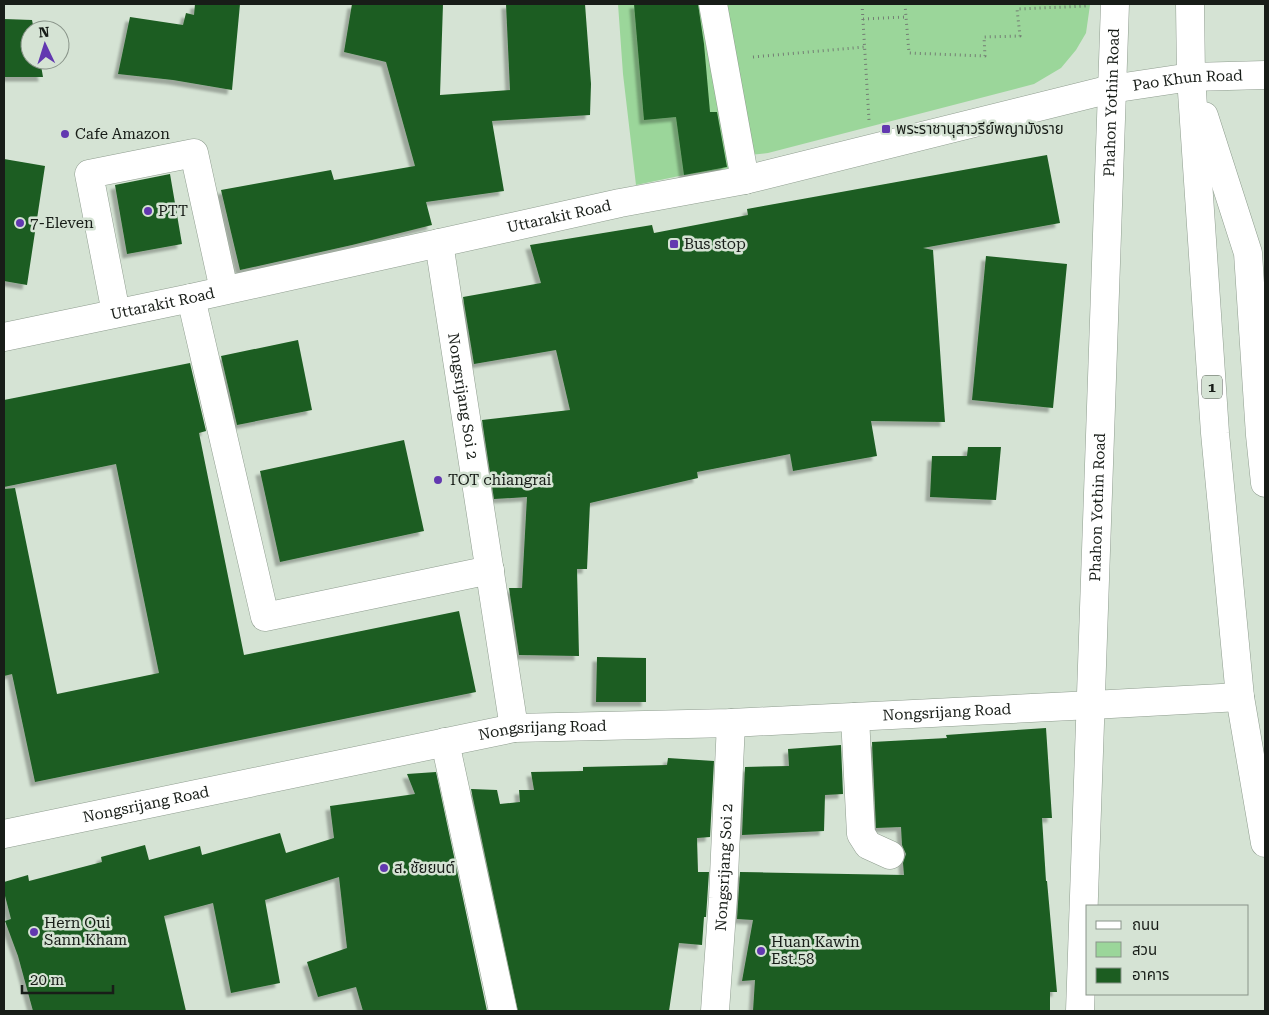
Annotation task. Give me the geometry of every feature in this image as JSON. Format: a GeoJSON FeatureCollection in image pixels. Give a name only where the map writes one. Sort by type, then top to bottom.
{"type":"FeatureCollection","features":[{"type":"Feature","properties":{"kind":"main road"},"geometry":{"type":"LineString","coordinates":[[713,4],[745,180]]}},
{"type":"Feature","properties":{"kind":"main road","name":"1"},"geometry":{"type":"LineString","coordinates":[[1190,4],[1191,77],[1215,432],[1240,698],[1265,843]]}},
{"type":"Feature","properties":{"kind":"main road","name":"Phahon Yothin Road"},"geometry":{"type":"LineString","coordinates":[[1080,1011],[1112,89],[1103,5]]}},
{"type":"Feature","properties":{"kind":"main road","name":"Pao Khun Road"},"geometry":{"type":"LineString","coordinates":[[1112,89],[1191,77],[1265,75]]}},
{"type":"Feature","properties":{"kind":"main road","name":"1"},"geometry":{"type":"LineString","coordinates":[[1191,77],[1248,253],[1263,435],[1265,483]]}},
{"type":"Feature","properties":{"kind":"main road","name":"Uttarakit Road"},"geometry":{"type":"LineString","coordinates":[[4,337],[191,298],[620,203],[745,180],[1112,89]]}},
{"type":"Feature","properties":{"kind":"main road"},"geometry":{"type":"LineString","coordinates":[[116,313],[90,174],[194,153],[224,290]]}},
{"type":"Feature","properties":{"kind":"main road","name":"Nongsrijang Soi 2"},"geometry":{"type":"LineString","coordinates":[[439,243],[514,728]]}},
{"type":"Feature","properties":{"kind":"main road"},"geometry":{"type":"LineString","coordinates":[[191,298],[265,617],[490,570]]}},
{"type":"Feature","properties":{"kind":"main road","name":"Nongsrijang Road"},"geometry":{"type":"LineString","coordinates":[[4,834],[514,728],[731,723],[1240,698]]}},
{"type":"Feature","properties":{"kind":"main road"},"geometry":{"type":"LineString","coordinates":[[855,717],[861,834],[868,845],[890,855]]}},
{"type":"Feature","properties":{"kind":"main road","name":"Nongsrijang Soi 2"},"geometry":{"type":"LineString","coordinates":[[715,1011],[723,898],[731,723]]}},
{"type":"Feature","properties":{"kind":"main road"},"geometry":{"type":"LineString","coordinates":[[445,742],[503,1011]]}},
{"type":"Feature","properties":{"kind":"path"},"geometry":{"type":"LineString","coordinates":[[862,4],[870,149]]}},
{"type":"Feature","properties":{"kind":"path"},"geometry":{"type":"LineString","coordinates":[[905,4],[909,53],[986,56],[984,37],[1020,36],[1017,4]]}},
{"type":"Feature","properties":{"kind":"path"},"geometry":{"type":"LineString","coordinates":[[1017,9],[1103,5]]}},
{"type":"Feature","properties":{"kind":"path"},"geometry":{"type":"LineString","coordinates":[[862,19],[906,17]]}},
{"type":"Feature","properties":{"kind":"path"},"geometry":{"type":"LineString","coordinates":[[750,57],[864,47]]}},
{"type":"Feature","properties":{"kind":"green space"},"geometry":{"type":"Polygon","coordinates":[[[618,4],[706,4],[730,168],[636,185],[623,74],[618,4]]]}},
{"type":"Feature","properties":{"kind":"green space"},"geometry":{"type":"Polygon","coordinates":[[[721,4],[1090,5],[1086,33],[1076,50],[1061,68],[1034,84],[768,153],[750,155],[721,4]]]}},
{"type":"Feature","properties":{"kind":"building"},"geometry":{"type":"Polygon","coordinates":[[[195,4],[240,4],[232,90],[173,80],[118,74],[130,17],[183,25],[186,13],[194,15],[195,4]]]}},
{"type":"Feature","properties":{"kind":"building"},"geometry":{"type":"Polygon","coordinates":[[[352,4],[443,4],[440,95],[510,90],[506,4],[585,4],[591,84],[590,115],[492,121],[504,191],[426,202],[432,225],[240,270],[221,190],[331,170],[334,180],[415,166],[386,62],[344,52],[352,4]]]}},
{"type":"Feature","properties":{"kind":"building"},"geometry":{"type":"Polygon","coordinates":[[[634,4],[698,4],[704,44],[710,112],[717,112],[727,167],[684,175],[676,117],[644,120],[634,4]]]}},
{"type":"Feature","properties":{"kind":"building"},"geometry":{"type":"Polygon","coordinates":[[[4,19],[32,20],[20,20],[20,70],[42,70],[43,77],[4,77],[4,19]]]}},
{"type":"Feature","properties":{"kind":"building"},"geometry":{"type":"Polygon","coordinates":[[[1047,155],[1060,223],[923,248],[933,250],[945,422],[871,421],[877,456],[793,471],[790,454],[697,472],[698,478],[590,503],[587,569],[577,569],[579,656],[519,655],[509,588],[522,588],[527,497],[494,499],[482,420],[570,410],[556,350],[474,364],[463,297],[541,283],[530,245],[652,225],[654,233],[748,215],[747,209],[1047,155]]]}},
{"type":"Feature","properties":{"kind":"building","name":"7-Eleven"},"geometry":{"type":"Polygon","coordinates":[[[4,159],[45,166],[27,285],[4,281],[4,159]]]}},
{"type":"Feature","properties":{"kind":"building","name":"PTT"},"geometry":{"type":"Polygon","coordinates":[[[170,174],[182,244],[127,254],[115,185],[170,174]]]}},
{"type":"Feature","properties":{"kind":"building"},"geometry":{"type":"Polygon","coordinates":[[[986,256],[1067,264],[1053,408],[972,400],[986,256]]]}},
{"type":"Feature","properties":{"kind":"building"},"geometry":{"type":"Polygon","coordinates":[[[298,340],[312,410],[237,425],[221,356],[298,340]]]}},
{"type":"Feature","properties":{"kind":"building"},"geometry":{"type":"Polygon","coordinates":[[[190,363],[206,431],[199,433],[244,655],[459,611],[476,692],[35,782],[12,674],[4,676],[4,489],[15,488],[57,694],[159,673],[116,464],[4,487],[4,400],[190,363]]]}},
{"type":"Feature","properties":{"kind":"building"},"geometry":{"type":"Polygon","coordinates":[[[404,440],[424,531],[280,562],[260,471],[404,440]]]}},
{"type":"Feature","properties":{"kind":"building"},"geometry":{"type":"Polygon","coordinates":[[[968,447],[1001,447],[996,500],[930,497],[932,456],[967,456],[968,447]]]}},
{"type":"Feature","properties":{"kind":"building"},"geometry":{"type":"Polygon","coordinates":[[[597,657],[646,658],[646,702],[596,702],[597,657]]]}},
{"type":"Feature","properties":{"kind":"building"},"geometry":{"type":"Polygon","coordinates":[[[1046,728],[1052,818],[1042,818],[1057,992],[1050,992],[1050,1011],[753,1011],[755,980],[742,981],[753,920],[737,919],[740,872],[904,875],[903,863],[906,854],[902,845],[901,827],[876,828],[872,742],[947,738],[946,735],[1046,728]]]}},
{"type":"Feature","properties":{"kind":"building"},"geometry":{"type":"Polygon","coordinates":[[[841,745],[843,794],[825,795],[824,831],[742,835],[745,767],[789,766],[788,749],[841,745]]]}},
{"type":"Feature","properties":{"kind":"building"},"geometry":{"type":"Polygon","coordinates":[[[668,758],[714,761],[710,837],[697,838],[698,872],[709,872],[702,945],[679,943],[669,1011],[518,1011],[471,789],[497,790],[500,804],[520,802],[519,790],[534,790],[531,772],[583,771],[583,767],[667,765],[668,758]]]}},
{"type":"Feature","properties":{"kind":"building"},"geometry":{"type":"Polygon","coordinates":[[[436,772],[487,1011],[363,1011],[356,987],[318,997],[307,962],[347,948],[339,877],[265,900],[280,983],[231,993],[213,903],[164,916],[186,1011],[33,1011],[18,956],[5,921],[11,919],[4,892],[4,882],[28,875],[29,881],[102,862],[101,857],[145,845],[149,860],[200,846],[202,855],[280,833],[286,853],[334,838],[330,806],[415,794],[407,774],[436,772]]]}},
{"type":"Feature","properties":{"kind":"place","name":"พระราชานุสาวรีย์พญามังราย"},"geometry":{"type":"Point","coordinates":[886,129]}},
{"type":"Feature","properties":{"kind":"place","name":"Cafe Amazon"},"geometry":{"type":"Point","coordinates":[65,134]}},
{"type":"Feature","properties":{"kind":"place","name":"PTT"},"geometry":{"type":"Point","coordinates":[148,211]}},
{"type":"Feature","properties":{"kind":"place","name":"7-Eleven"},"geometry":{"type":"Point","coordinates":[20,223]}},
{"type":"Feature","properties":{"kind":"place","name":"Bus stop"},"geometry":{"type":"Point","coordinates":[674,244]}},
{"type":"Feature","properties":{"kind":"place","name":"TOT chiangrai"},"geometry":{"type":"Point","coordinates":[438,480]}},
{"type":"Feature","properties":{"kind":"place","name":"ส. ชัยยนต์"},"geometry":{"type":"Point","coordinates":[384,868]}},
{"type":"Feature","properties":{"kind":"place","name":"Hern Oui Sann Kham"},"geometry":{"type":"Point","coordinates":[34,932]}},
{"type":"Feature","properties":{"kind":"place","name":"Huan Kawin Est.58"},"geometry":{"type":"Point","coordinates":[761,951]}}]}
